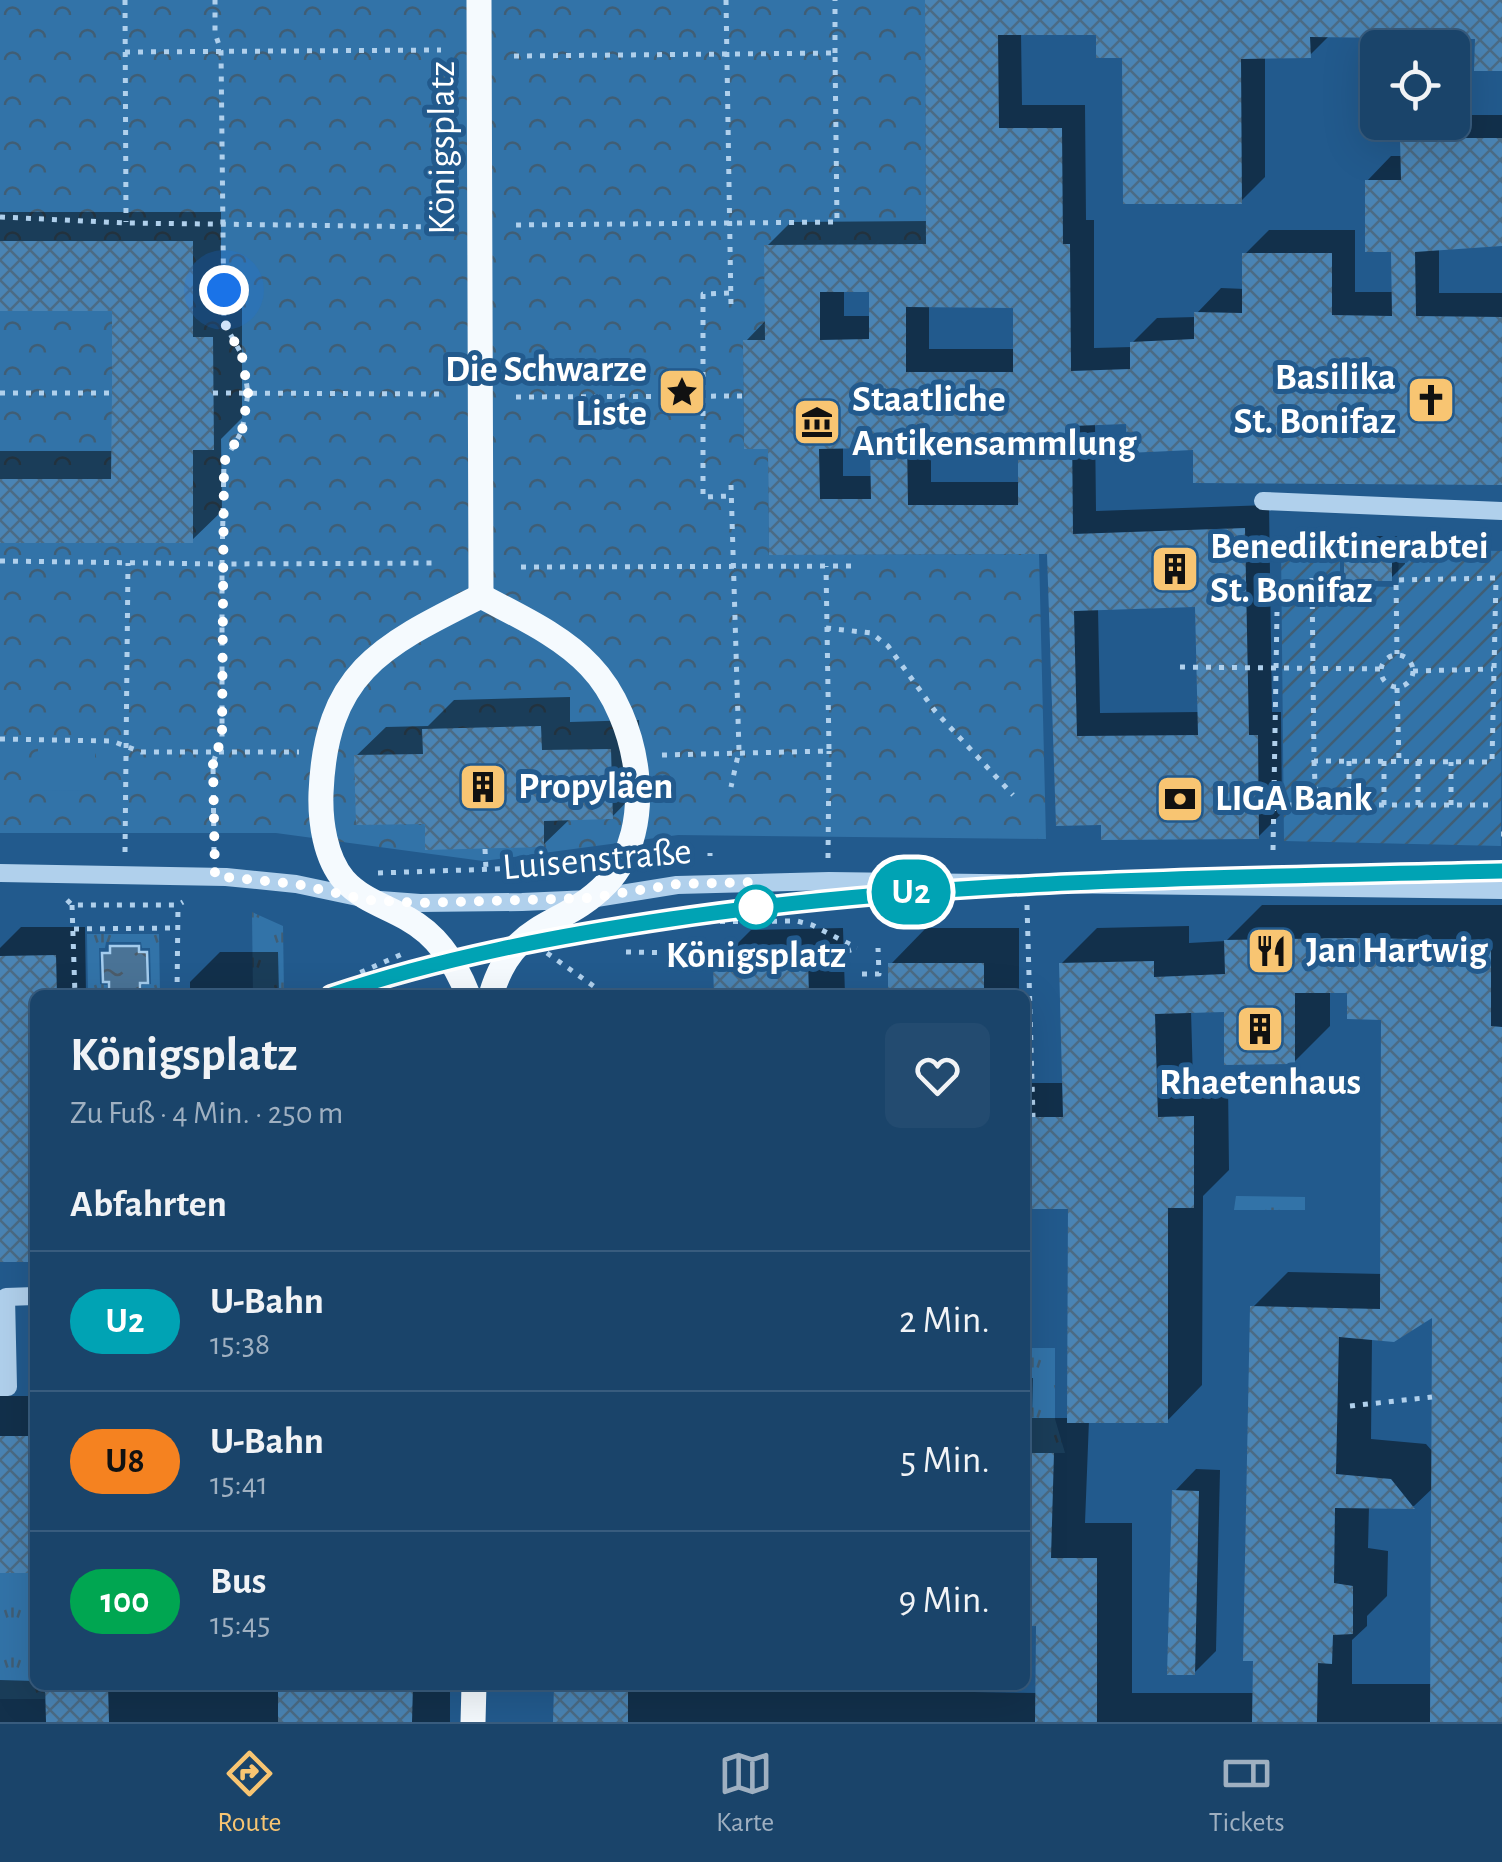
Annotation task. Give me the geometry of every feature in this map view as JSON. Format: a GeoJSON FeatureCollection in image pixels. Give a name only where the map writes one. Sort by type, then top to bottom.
{"type":"FeatureCollection","features":[{"type":"Feature","properties":{"kind":"main road","name":"Königsplatz"},"geometry":{"type":"LineString","coordinates":[[479,0],[481,596]]}},
{"type":"Feature","properties":{"kind":"main road"},"geometry":{"type":"LineString","coordinates":[[465,990],[431,934],[367,900],[344,880],[334,865],[328,852],[321,802],[322,756],[341,697],[379,654],[481,596],[571,649],[596,674],[616,704],[627,734],[638,793],[624,863],[590,898],[518,941],[496,976],[492,990]]}},
{"type":"Feature","properties":{"kind":"main road"},"geometry":{"type":"LineString","coordinates":[[473,1722],[474,1690]]}},
{"type":"Feature","properties":{"kind":"street"},"geometry":{"type":"LineString","coordinates":[[1263,501],[1502,511]]}},
{"type":"Feature","properties":{"kind":"street","name":"Luisenstraße"},"geometry":{"type":"LineString","coordinates":[[0,872],[215,876],[296,884],[367,900],[420,903],[590,898],[678,884],[829,881],[1502,890]]}},
{"type":"Feature","properties":{"kind":"street"},"geometry":{"type":"LineString","coordinates":[[4,1387],[6,1297],[30,1296]]}},
{"type":"Feature","properties":{"kind":"path"},"geometry":{"type":"LineString","coordinates":[[125,0],[126,223]]}},
{"type":"Feature","properties":{"kind":"path"},"geometry":{"type":"LineString","coordinates":[[215,0],[215,33],[222,50],[224,322],[242,356],[248,393],[242,431],[224,462],[222,737],[213,763],[215,876]]}},
{"type":"Feature","properties":{"kind":"path"},"geometry":{"type":"LineString","coordinates":[[726,0],[731,307]]}},
{"type":"Feature","properties":{"kind":"path"},"geometry":{"type":"LineString","coordinates":[[515,226],[837,222],[836,0]]}},
{"type":"Feature","properties":{"kind":"path"},"geometry":{"type":"LineString","coordinates":[[125,52],[442,50]]}},
{"type":"Feature","properties":{"kind":"path"},"geometry":{"type":"LineString","coordinates":[[514,56],[835,53]]}},
{"type":"Feature","properties":{"kind":"path"},"geometry":{"type":"LineString","coordinates":[[0,217],[126,223],[441,227]]}},
{"type":"Feature","properties":{"kind":"path"},"geometry":{"type":"LineString","coordinates":[[730,293],[704,294],[703,497],[731,496]]}},
{"type":"Feature","properties":{"kind":"path"},"geometry":{"type":"LineString","coordinates":[[0,393],[112,393]]}},
{"type":"Feature","properties":{"kind":"path"},"geometry":{"type":"LineString","coordinates":[[214,393],[439,394]]}},
{"type":"Feature","properties":{"kind":"path"},"geometry":{"type":"LineString","coordinates":[[516,397],[744,396]]}},
{"type":"Feature","properties":{"kind":"path"},"geometry":{"type":"LineString","coordinates":[[731,485],[739,751],[731,788]]}},
{"type":"Feature","properties":{"kind":"path"},"geometry":{"type":"LineString","coordinates":[[0,561],[434,564]]}},
{"type":"Feature","properties":{"kind":"path"},"geometry":{"type":"LineString","coordinates":[[126,855],[128,562]]}},
{"type":"Feature","properties":{"kind":"path"},"geometry":{"type":"LineString","coordinates":[[826,566],[829,881]]}},
{"type":"Feature","properties":{"kind":"path"},"geometry":{"type":"LineString","coordinates":[[522,567],[855,566]]}},
{"type":"Feature","properties":{"kind":"path"},"geometry":{"type":"LineString","coordinates":[[1312,578],[1316,805]]}},
{"type":"Feature","properties":{"kind":"path"},"geometry":{"type":"LineString","coordinates":[[1314,761],[1492,762],[1496,578],[1396,580],[1397,654]]}},
{"type":"Feature","properties":{"kind":"path"},"geometry":{"type":"LineString","coordinates":[[1273,850],[1277,612]]}},
{"type":"Feature","properties":{"kind":"path"},"geometry":{"type":"LineString","coordinates":[[826,628],[871,633],[888,646],[935,711],[1013,795]]}},
{"type":"Feature","properties":{"kind":"path"},"geometry":{"type":"LineString","coordinates":[[1397,654],[1410,661],[1414,671],[1410,681],[1396,688],[1386,684],[1381,669],[1384,660],[1397,654]]}},
{"type":"Feature","properties":{"kind":"path"},"geometry":{"type":"LineString","coordinates":[[1180,667],[1381,669]]}},
{"type":"Feature","properties":{"kind":"path"},"geometry":{"type":"LineString","coordinates":[[1414,671],[1492,669]]}},
{"type":"Feature","properties":{"kind":"path"},"geometry":{"type":"LineString","coordinates":[[1396,688],[1399,761]]}},
{"type":"Feature","properties":{"kind":"path"},"geometry":{"type":"LineString","coordinates":[[0,739],[112,741],[141,752],[299,752]]}},
{"type":"Feature","properties":{"kind":"path"},"geometry":{"type":"LineString","coordinates":[[660,755],[829,750]]}},
{"type":"Feature","properties":{"kind":"path"},"geometry":{"type":"LineString","coordinates":[[1349,761],[1350,805]]}},
{"type":"Feature","properties":{"kind":"path"},"geometry":{"type":"LineString","coordinates":[[1384,761],[1384,805]]}},
{"type":"Feature","properties":{"kind":"path"},"geometry":{"type":"LineString","coordinates":[[1418,761],[1418,805]]}},
{"type":"Feature","properties":{"kind":"path"},"geometry":{"type":"LineString","coordinates":[[1450,805],[1451,762]]}},
{"type":"Feature","properties":{"kind":"path"},"geometry":{"type":"LineString","coordinates":[[1275,805],[1493,805]]}},
{"type":"Feature","properties":{"kind":"path"},"geometry":{"type":"LineString","coordinates":[[485,849],[486,870]]}},
{"type":"Feature","properties":{"kind":"path"},"geometry":{"type":"LineString","coordinates":[[334,865],[362,873],[486,870],[624,863],[674,853]]}},
{"type":"Feature","properties":{"kind":"path"},"geometry":{"type":"LineString","coordinates":[[1027,883],[1030,990]]}},
{"type":"Feature","properties":{"kind":"path"},"geometry":{"type":"LineString","coordinates":[[72,905],[76,990]]}},
{"type":"Feature","properties":{"kind":"path"},"geometry":{"type":"LineString","coordinates":[[177,990],[178,905]]}},
{"type":"Feature","properties":{"kind":"path"},"geometry":{"type":"LineString","coordinates":[[626,952],[830,956],[857,948],[797,921],[655,922]]}},
{"type":"Feature","properties":{"kind":"path"},"geometry":{"type":"LineString","coordinates":[[74,929],[177,928]]}},
{"type":"Feature","properties":{"kind":"path"},"geometry":{"type":"LineString","coordinates":[[536,946],[600,990]]}},
{"type":"Feature","properties":{"kind":"path"},"geometry":{"type":"LineString","coordinates":[[350,990],[359,973],[420,947]]}},
{"type":"Feature","properties":{"kind":"path"},"geometry":{"type":"LineString","coordinates":[[862,974],[879,974],[878,948]]}},
{"type":"Feature","properties":{"kind":"path"},"geometry":{"type":"LineString","coordinates":[[1030,1000],[1033,1117]]}},
{"type":"Feature","properties":{"kind":"path"},"geometry":{"type":"LineString","coordinates":[[1350,1406],[1432,1397]]}},
{"type":"Feature","properties":{"kind":"green space","name":"Königsplatz"},"geometry":{"type":"Polygon","coordinates":[[[0,0],[925,0],[926,244],[765,246],[765,340],[743,341],[744,449],[768,449],[769,555],[1039,554],[1046,839],[678,835],[483,861],[276,833],[0,833],[0,0]]]}},
{"type":"Feature","properties":{"kind":"green space"},"geometry":{"type":"Polygon","coordinates":[[[1340,545],[1340,586],[1398,587],[1399,549],[1502,551],[1501,846],[1284,841],[1281,546],[1340,545]]]}},
{"type":"Feature","properties":{"kind":"green space"},"geometry":{"type":"Polygon","coordinates":[[[38,746],[95,746],[95,790],[38,791],[38,746]]]}},
{"type":"Feature","properties":{"kind":"green space"},"geometry":{"type":"Polygon","coordinates":[[[252,912],[283,926],[284,990],[253,990],[252,912]]]}},
{"type":"Feature","properties":{"kind":"green space"},"geometry":{"type":"Polygon","coordinates":[[[87,934],[159,934],[160,990],[142,990],[142,985],[151,984],[150,948],[142,948],[141,942],[106,942],[105,948],[99,948],[100,984],[107,985],[107,990],[88,990],[87,934]]]}},
{"type":"Feature","properties":{"kind":"green space"},"geometry":{"type":"Polygon","coordinates":[[[1236,1196],[1305,1197],[1305,1210],[1234,1210],[1236,1196]]]}},
{"type":"Feature","properties":{"kind":"green space"},"geometry":{"type":"Polygon","coordinates":[[[1030,1348],[1055,1348],[1055,1419],[1065,1453],[1030,1453],[1030,1348]]]}},
{"type":"Feature","properties":{"kind":"green space"},"geometry":{"type":"Polygon","coordinates":[[[30,1487],[30,1690],[45,1690],[45,1699],[0,1699],[0,1536],[30,1487]]]}},
{"type":"Feature","properties":{"kind":"water"},"geometry":{"type":"Polygon","coordinates":[[[110,946],[139,946],[139,952],[147,952],[148,983],[140,983],[140,989],[109,990],[109,982],[103,982],[102,953],[110,953],[110,946]]]}},
{"type":"Feature","properties":{"kind":"building"},"geometry":{"type":"Polygon","coordinates":[[[925,0],[1502,0],[1502,71],[1474,71],[1475,39],[1470,39],[1470,30],[1360,30],[1360,38],[1310,37],[1311,58],[1241,59],[1242,204],[1123,204],[1122,58],[1096,58],[1096,35],[998,35],[999,128],[1062,128],[1063,244],[1070,244],[1071,371],[1130,369],[1130,342],[1194,339],[1194,312],[1242,313],[1242,253],[1332,253],[1332,315],[1392,316],[1391,252],[1365,252],[1365,180],[1401,180],[1400,140],[1502,138],[1502,246],[1415,252],[1416,316],[1502,317],[1502,485],[1193,483],[1193,450],[1127,453],[1126,424],[1072,426],[1073,534],[1245,528],[1249,735],[1258,735],[1259,839],[1101,840],[1101,825],[1056,826],[1047,554],[769,555],[768,449],[744,449],[743,340],[765,340],[764,245],[926,244],[925,0]],[[820,292],[820,340],[869,339],[869,292],[820,292]],[[906,307],[906,372],[1013,372],[1013,308],[906,307]],[[907,436],[908,505],[1018,505],[1018,436],[907,436]],[[870,448],[819,449],[820,499],[871,499],[870,448]],[[1195,607],[1074,611],[1077,736],[1198,735],[1195,607]]]}},
{"type":"Feature","properties":{"kind":"building"},"geometry":{"type":"Polygon","coordinates":[[[0,241],[193,241],[193,337],[213,337],[214,450],[193,450],[193,543],[0,543],[0,479],[111,479],[112,311],[0,311],[0,241]]]}},
{"type":"Feature","properties":{"kind":"building"},"geometry":{"type":"Polygon","coordinates":[[[1344,550],[1392,550],[1392,581],[1344,581],[1344,550]]]}},
{"type":"Feature","properties":{"kind":"building","name":"Propyläen"},"geometry":{"type":"Polygon","coordinates":[[[541,726],[542,750],[611,749],[613,819],[544,821],[544,847],[425,850],[425,824],[356,825],[354,755],[423,754],[422,729],[541,726]]]}},
{"type":"Feature","properties":{"kind":"building"},"geometry":{"type":"Polygon","coordinates":[[[1224,940],[1491,940],[1491,1026],[1502,1027],[1502,1722],[1430,1722],[1432,1318],[1394,1342],[1339,1337],[1336,1474],[1391,1479],[1415,1509],[1335,1508],[1334,1583],[1353,1586],[1353,1634],[1333,1635],[1332,1664],[1318,1663],[1317,1722],[1252,1722],[1253,1661],[1243,1661],[1250,1306],[1380,1309],[1381,1020],[1347,1019],[1347,993],[1295,993],[1295,1064],[1224,1065],[1224,1012],[1155,1014],[1158,1117],[1194,1116],[1194,1208],[1168,1208],[1168,1423],[1067,1423],[1068,1209],[1030,1209],[1030,1117],[1063,1117],[1059,963],[1154,961],[1154,977],[1225,974],[1224,940]]]}},
{"type":"Feature","properties":{"kind":"building"},"geometry":{"type":"Polygon","coordinates":[[[56,955],[57,990],[30,990],[30,1262],[0,1262],[0,956],[56,955]]]}},
{"type":"Feature","properties":{"kind":"building"},"geometry":{"type":"Polygon","coordinates":[[[808,963],[809,990],[714,990],[713,965],[808,963]]]}},
{"type":"Feature","properties":{"kind":"building"},"geometry":{"type":"Polygon","coordinates":[[[888,963],[984,963],[984,990],[888,990],[888,963]]]}},
{"type":"Feature","properties":{"kind":"building"},"geometry":{"type":"Polygon","coordinates":[[[0,1436],[30,1436],[30,1573],[0,1573],[0,1436]]]}},
{"type":"Feature","properties":{"kind":"building"},"geometry":{"type":"Polygon","coordinates":[[[1030,1453],[1054,1453],[1051,1558],[1097,1558],[1097,1722],[1035,1722],[1036,1626],[1030,1626],[1030,1453]]]}},
{"type":"Feature","properties":{"kind":"building"},"geometry":{"type":"Polygon","coordinates":[[[1172,1490],[1199,1491],[1195,1675],[1167,1675],[1172,1490]]]}},
{"type":"Feature","properties":{"kind":"building"},"geometry":{"type":"Polygon","coordinates":[[[45,1690],[108,1690],[109,1722],[46,1722],[45,1690]]]}},
{"type":"Feature","properties":{"kind":"building"},"geometry":{"type":"Polygon","coordinates":[[[278,1690],[413,1690],[412,1722],[278,1722],[278,1690]]]}},
{"type":"Feature","properties":{"kind":"building"},"geometry":{"type":"Polygon","coordinates":[[[554,1690],[628,1690],[628,1722],[553,1722],[554,1690]]]}},
{"type":"Feature","properties":{"kind":"metro line","name":"U2"},"geometry":{"type":"LineString","coordinates":[[346,990],[500,949],[615,927],[868,894],[1115,880],[1502,871]]}},
{"type":"Feature","properties":{"kind":"place","name":"Die Schwarze Liste"},"geometry":{"type":"Point","coordinates":[682,392]}},
{"type":"Feature","properties":{"kind":"place","name":"Basilika St. Bonifaz"},"geometry":{"type":"Point","coordinates":[1431,400]}},
{"type":"Feature","properties":{"kind":"place","name":"Staatliche Antikensammlung"},"geometry":{"type":"Point","coordinates":[817,422]}},
{"type":"Feature","properties":{"kind":"place","name":"Benediktinerabtei St. Bonifaz"},"geometry":{"type":"Point","coordinates":[1175,569]}},
{"type":"Feature","properties":{"kind":"place","name":"Propyläen"},"geometry":{"type":"Point","coordinates":[483,787]}},
{"type":"Feature","properties":{"kind":"place","name":"LIGA Bank"},"geometry":{"type":"Point","coordinates":[1180,799]}},
{"type":"Feature","properties":{"kind":"place","name":"Königsplatz"},"geometry":{"type":"Point","coordinates":[756,907]}},
{"type":"Feature","properties":{"kind":"place","name":"Jan Hartwig"},"geometry":{"type":"Point","coordinates":[1271,951]}},
{"type":"Feature","properties":{"kind":"place","name":"Rhaetenhaus"},"geometry":{"type":"Point","coordinates":[1260,1029]}},
{"type":"Feature","properties":{"kind":"route"},"geometry":{"type":"LineString","coordinates":[[224,290],[224,322],[242,356],[248,393],[242,431],[224,462],[222,737],[213,763],[215,876],[296,884],[367,900],[420,903],[590,898],[678,884],[756,882],[756,907]]}}]}
